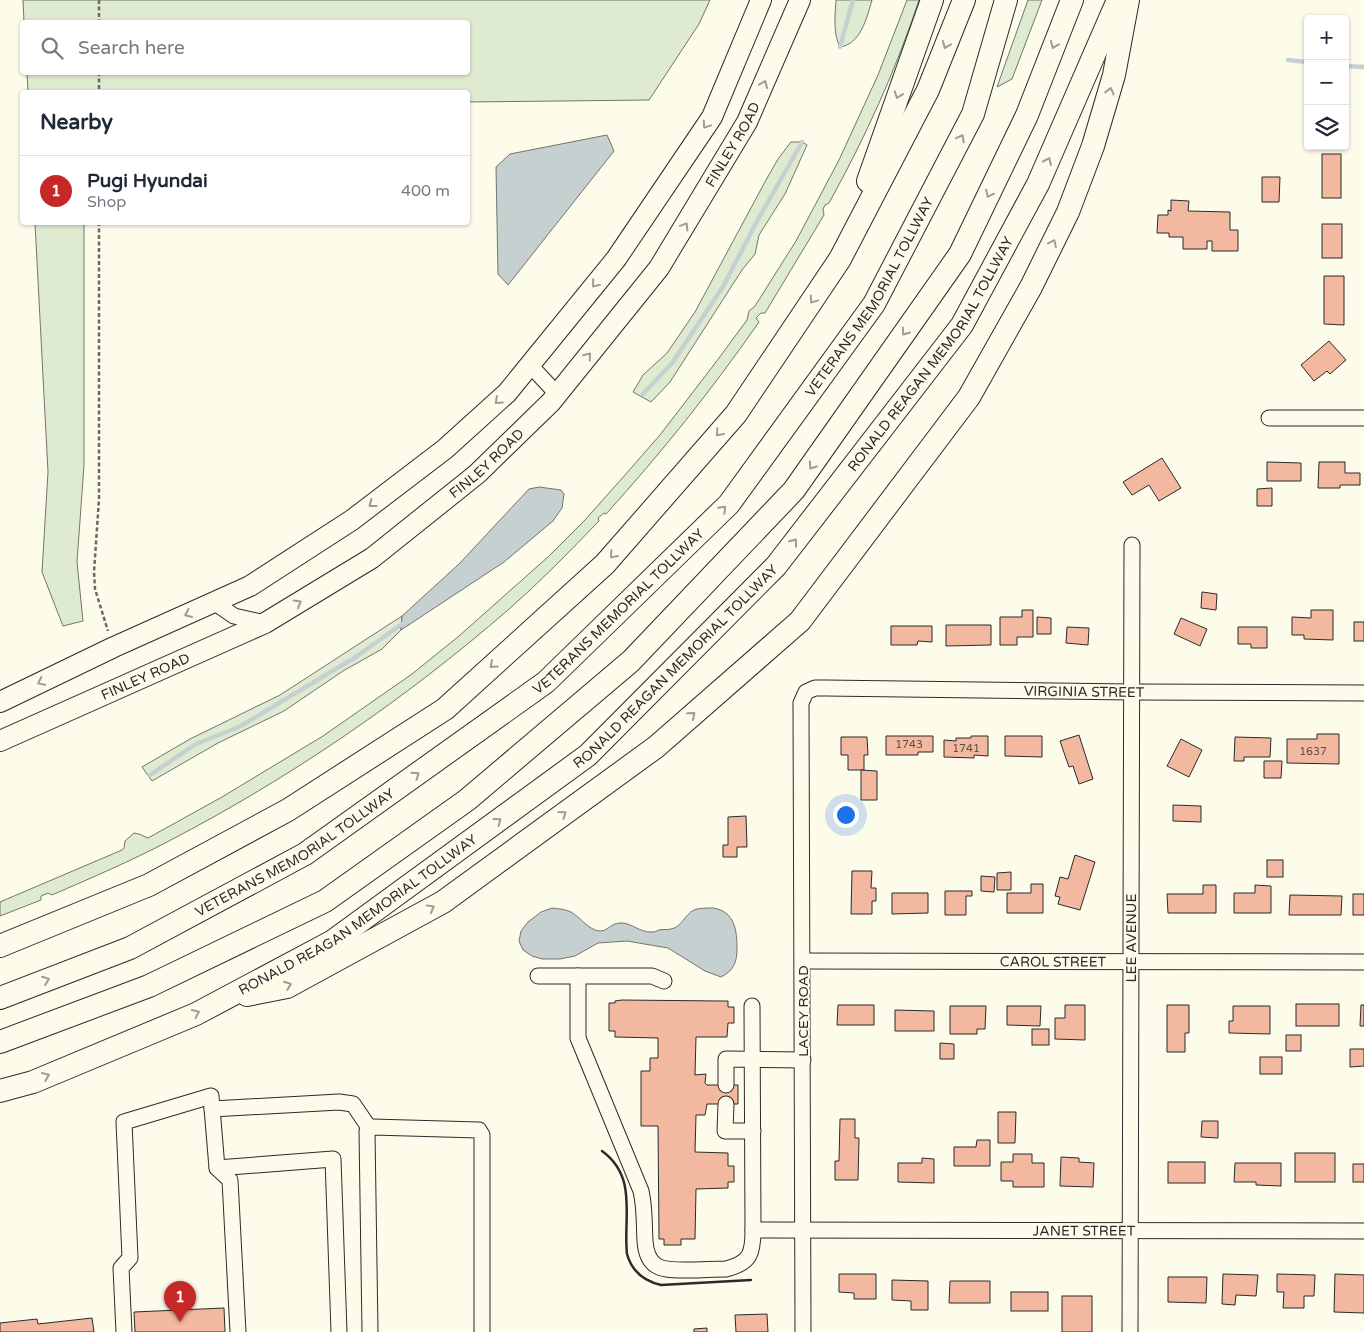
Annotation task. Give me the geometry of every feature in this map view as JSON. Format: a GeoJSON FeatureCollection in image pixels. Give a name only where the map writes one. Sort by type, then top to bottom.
{"type":"FeatureCollection","features":[{"type":"Feature","properties":{"kind":"highway"},"geometry":{"type":"LineString","coordinates":[[840,259],[932,0]]}},
{"type":"Feature","properties":{"kind":"highway"},"geometry":{"type":"LineString","coordinates":[[0,946],[148,885],[288,810],[445,709],[605,564],[736,414],[840,259],[928,90],[964,0]]}},
{"type":"Feature","properties":{"kind":"highway","name":"VETERANS MEMORIAL TOLLWAY"},"geometry":{"type":"LineString","coordinates":[[0,998],[130,948],[305,854],[546,682],[729,504],[874,304],[973,114],[1006,0]]}},
{"type":"Feature","properties":{"kind":"highway","name":"RONALD REAGAN MEMORIAL TOLLWAY"},"geometry":{"type":"LineString","coordinates":[[0,1042],[149,986],[325,901],[467,800],[632,661],[794,490],[960,254],[1027,115],[1072,0]]}},
{"type":"Feature","properties":{"kind":"highway","name":"RONALD REAGAN MEMORIAL TOLLWAY"},"geometry":{"type":"LineString","coordinates":[[0,1091],[33,1082],[196,1014],[333,941],[588,755],[776,566],[962,325],[1038,184],[1118,0]]}},
{"type":"Feature","properties":{"kind":"highway"},"geometry":{"type":"LineString","coordinates":[[223,999],[287,987],[443,902],[656,747],[800,621],[969,397],[1031,287],[1068,212],[1093,146],[1114,76],[1128,0]]}},
{"type":"Feature","properties":{"kind":"main road"},"geometry":{"type":"LineString","coordinates":[[0,702],[114,647],[250,586],[352,520],[445,448],[507,393],[616,259],[712,116],[761,0]]}},
{"type":"Feature","properties":{"kind":"main road","name":"FINLEY ROAD"},"geometry":{"type":"LineString","coordinates":[[0,741],[265,623],[372,558],[477,474],[557,394],[659,268],[747,122],[800,0]]}},
{"type":"Feature","properties":{"kind":"street"},"geometry":{"type":"LineString","coordinates":[[530,364],[557,394]]}},
{"type":"Feature","properties":{"kind":"street"},"geometry":{"type":"LineString","coordinates":[[1269,418],[1364,418]]}},
{"type":"Feature","properties":{"kind":"street","name":"LEE AVENUE"},"geometry":{"type":"LineString","coordinates":[[1130,1332],[1132,545]]}},
{"type":"Feature","properties":{"kind":"street"},"geometry":{"type":"LineString","coordinates":[[214,602],[234,616],[265,623]]}},
{"type":"Feature","properties":{"kind":"street","name":"VIRGINIA STREET"},"geometry":{"type":"LineString","coordinates":[[806,692],[815,688],[825,688],[1364,693]]}},
{"type":"Feature","properties":{"kind":"street","name":"LACEY ROAD"},"geometry":{"type":"LineString","coordinates":[[803,1332],[801,703],[806,692]]}},
{"type":"Feature","properties":{"kind":"street","name":"CAROL STREET"},"geometry":{"type":"LineString","coordinates":[[802,961],[1364,962]]}},
{"type":"Feature","properties":{"kind":"street"},"geometry":{"type":"LineString","coordinates":[[538,976],[652,976],[664,981]]}},
{"type":"Feature","properties":{"kind":"street"},"geometry":{"type":"LineString","coordinates":[[578,976],[578,1038],[641,1190],[644,1204],[645,1242],[649,1259],[653,1264],[666,1270],[732,1268],[743,1262],[753,1249],[752,1006]]}},
{"type":"Feature","properties":{"kind":"street"},"geometry":{"type":"LineString","coordinates":[[726,1085],[726,1059],[803,1060]]}},
{"type":"Feature","properties":{"kind":"street"},"geometry":{"type":"LineString","coordinates":[[124,1332],[121,1268],[130,1258],[124,1122],[211,1096],[217,1168],[230,1180],[238,1332]]}},
{"type":"Feature","properties":{"kind":"street"},"geometry":{"type":"LineString","coordinates":[[212,1109],[339,1102],[353,1104],[370,1129]]}},
{"type":"Feature","properties":{"kind":"street"},"geometry":{"type":"LineString","coordinates":[[726,1104],[726,1132],[753,1132]]}},
{"type":"Feature","properties":{"kind":"street"},"geometry":{"type":"LineString","coordinates":[[370,1332],[367,1131],[372,1127],[479,1130],[482,1135],[482,1332]]}},
{"type":"Feature","properties":{"kind":"street"},"geometry":{"type":"LineString","coordinates":[[217,1168],[333,1160],[339,1332]]}},
{"type":"Feature","properties":{"kind":"street","name":"JANET STREET"},"geometry":{"type":"LineString","coordinates":[[753,1230],[1364,1231]]}},
{"type":"Feature","properties":{"kind":"path"},"geometry":{"type":"LineString","coordinates":[[99,0],[99,20]]}},
{"type":"Feature","properties":{"kind":"path"},"geometry":{"type":"LineString","coordinates":[[99,75],[99,90]]}},
{"type":"Feature","properties":{"kind":"path"},"geometry":{"type":"LineString","coordinates":[[99,225],[99,499],[94,572],[95,589],[114,647]]}},
{"type":"Feature","properties":{"kind":"green space"},"geometry":{"type":"Polygon","coordinates":[[[23,0],[710,0],[699,24],[649,100],[470,102],[470,90],[28,90],[27,75],[470,75],[470,20],[24,20],[23,0]]]}},
{"type":"Feature","properties":{"kind":"green space"},"geometry":{"type":"Polygon","coordinates":[[[836,0],[872,0],[865,22],[858,35],[847,45],[840,47],[835,30],[836,0]]]}},
{"type":"Feature","properties":{"kind":"green space"},"geometry":{"type":"Polygon","coordinates":[[[907,0],[919,0],[879,103],[829,203],[823,209],[824,215],[765,313],[761,313],[756,318],[759,322],[741,348],[647,468],[606,514],[604,513],[598,518],[599,521],[566,555],[508,610],[469,643],[387,706],[302,764],[214,817],[155,848],[52,895],[48,893],[41,896],[41,900],[0,916],[0,902],[122,850],[125,841],[134,833],[148,838],[222,797],[323,736],[412,674],[459,636],[549,556],[585,520],[660,435],[716,362],[747,320],[749,311],[755,306],[796,241],[839,160],[878,75],[907,0]]]}},
{"type":"Feature","properties":{"kind":"green space"},"geometry":{"type":"Polygon","coordinates":[[[1028,0],[1042,0],[1012,79],[997,87],[1028,0]]]}},
{"type":"Feature","properties":{"kind":"green space"},"geometry":{"type":"Polygon","coordinates":[[[791,142],[802,142],[807,145],[785,194],[759,235],[755,254],[742,270],[670,382],[651,402],[633,392],[643,375],[667,353],[695,312],[766,180],[778,159],[791,142]]]}},
{"type":"Feature","properties":{"kind":"green space"},"geometry":{"type":"Polygon","coordinates":[[[35,225],[84,225],[84,465],[77,562],[83,621],[63,626],[42,572],[48,472],[35,225]]]}},
{"type":"Feature","properties":{"kind":"green space"},"geometry":{"type":"Polygon","coordinates":[[[402,616],[401,630],[382,649],[343,671],[284,711],[218,743],[152,781],[142,767],[190,739],[280,695],[402,616]]]}},
{"type":"Feature","properties":{"kind":"shaded area"},"geometry":{"type":"Polygon","coordinates":[[[607,135],[614,151],[508,285],[498,274],[496,167],[510,154],[607,135]]]}},
{"type":"Feature","properties":{"kind":"shaded area"},"geometry":{"type":"Polygon","coordinates":[[[539,487],[561,490],[564,494],[562,508],[553,521],[504,562],[401,630],[402,616],[459,564],[529,489],[539,487]]]}},
{"type":"Feature","properties":{"kind":"shaded area"},"geometry":{"type":"Polygon","coordinates":[[[552,908],[571,912],[599,931],[614,924],[624,923],[648,932],[675,928],[696,909],[713,908],[720,910],[730,918],[735,929],[737,949],[735,962],[729,972],[721,977],[705,971],[668,948],[627,941],[598,943],[575,956],[560,959],[542,959],[532,956],[523,950],[519,941],[521,931],[528,922],[541,912],[552,908]]]}},
{"type":"Feature","properties":{"kind":"building"},"geometry":{"type":"Polygon","coordinates":[[[1322,154],[1341,154],[1341,198],[1322,198],[1322,154]]]}},
{"type":"Feature","properties":{"kind":"building"},"geometry":{"type":"Polygon","coordinates":[[[1262,177],[1280,177],[1279,202],[1262,202],[1262,177]]]}},
{"type":"Feature","properties":{"kind":"building"},"geometry":{"type":"Polygon","coordinates":[[[1171,200],[1189,201],[1188,211],[1230,212],[1230,230],[1238,230],[1238,251],[1212,251],[1212,241],[1207,241],[1207,249],[1183,249],[1183,237],[1169,237],[1169,233],[1157,233],[1158,215],[1168,215],[1168,210],[1171,211],[1171,200]]]}},
{"type":"Feature","properties":{"kind":"building"},"geometry":{"type":"Polygon","coordinates":[[[1322,224],[1342,224],[1342,258],[1322,258],[1322,224]]]}},
{"type":"Feature","properties":{"kind":"building"},"geometry":{"type":"Polygon","coordinates":[[[1324,276],[1344,276],[1344,325],[1324,324],[1324,276]]]}},
{"type":"Feature","properties":{"kind":"building"},"geometry":{"type":"Polygon","coordinates":[[[1329,341],[1346,360],[1330,374],[1327,371],[1314,381],[1301,365],[1329,341]]]}},
{"type":"Feature","properties":{"kind":"building"},"geometry":{"type":"Polygon","coordinates":[[[1162,458],[1181,488],[1159,501],[1149,485],[1132,495],[1123,482],[1162,458]]]}},
{"type":"Feature","properties":{"kind":"building"},"geometry":{"type":"Polygon","coordinates":[[[1267,462],[1301,463],[1301,481],[1267,481],[1267,462]]]}},
{"type":"Feature","properties":{"kind":"building"},"geometry":{"type":"Polygon","coordinates":[[[1319,462],[1345,462],[1345,473],[1360,473],[1360,485],[1340,485],[1340,488],[1318,488],[1319,462]]]}},
{"type":"Feature","properties":{"kind":"building"},"geometry":{"type":"Polygon","coordinates":[[[1272,488],[1272,506],[1257,506],[1257,489],[1272,488]]]}},
{"type":"Feature","properties":{"kind":"building"},"geometry":{"type":"Polygon","coordinates":[[[1202,592],[1217,594],[1216,610],[1201,608],[1202,592]]]}},
{"type":"Feature","properties":{"kind":"building"},"geometry":{"type":"Polygon","coordinates":[[[1022,610],[1033,610],[1033,637],[1017,637],[1017,645],[1000,645],[1000,617],[1022,617],[1022,610]]]}},
{"type":"Feature","properties":{"kind":"building"},"geometry":{"type":"Polygon","coordinates":[[[1311,610],[1333,610],[1333,640],[1304,639],[1304,635],[1292,635],[1292,617],[1311,618],[1311,610]]]}},
{"type":"Feature","properties":{"kind":"building"},"geometry":{"type":"Polygon","coordinates":[[[1037,617],[1051,618],[1051,634],[1037,634],[1037,617]]]}},
{"type":"Feature","properties":{"kind":"building"},"geometry":{"type":"Polygon","coordinates":[[[1181,618],[1207,629],[1200,646],[1174,634],[1181,618]]]}},
{"type":"Feature","properties":{"kind":"building"},"geometry":{"type":"Polygon","coordinates":[[[1354,622],[1364,622],[1364,641],[1354,641],[1354,622]]]}},
{"type":"Feature","properties":{"kind":"building"},"geometry":{"type":"Polygon","coordinates":[[[946,625],[991,625],[991,645],[946,646],[946,625]]]}},
{"type":"Feature","properties":{"kind":"building"},"geometry":{"type":"Polygon","coordinates":[[[891,626],[932,626],[932,642],[918,641],[917,645],[891,645],[891,626]]]}},
{"type":"Feature","properties":{"kind":"building"},"geometry":{"type":"Polygon","coordinates":[[[1067,627],[1089,628],[1088,645],[1066,643],[1067,627]]]}},
{"type":"Feature","properties":{"kind":"building"},"geometry":{"type":"Polygon","coordinates":[[[1238,627],[1267,627],[1267,648],[1251,648],[1251,644],[1238,644],[1238,627]]]}},
{"type":"Feature","properties":{"kind":"building"},"geometry":{"type":"Polygon","coordinates":[[[1317,734],[1339,734],[1339,764],[1287,763],[1287,739],[1317,739],[1317,734]]]}},
{"type":"Feature","properties":{"kind":"building"},"geometry":{"type":"Polygon","coordinates":[[[1079,735],[1093,779],[1079,784],[1073,766],[1069,767],[1060,741],[1079,735]]]}},
{"type":"Feature","properties":{"kind":"building"},"geometry":{"type":"Polygon","coordinates":[[[886,736],[933,736],[933,752],[918,752],[918,755],[886,755],[886,736]]]}},
{"type":"Feature","properties":{"kind":"building"},"geometry":{"type":"Polygon","coordinates":[[[971,736],[988,736],[988,756],[974,755],[974,758],[944,757],[944,740],[956,741],[956,738],[971,738],[971,736]]]}},
{"type":"Feature","properties":{"kind":"building"},"geometry":{"type":"Polygon","coordinates":[[[1005,736],[1042,736],[1042,757],[1005,756],[1005,736]]]}},
{"type":"Feature","properties":{"kind":"building"},"geometry":{"type":"Polygon","coordinates":[[[841,737],[867,737],[868,755],[864,755],[864,770],[848,770],[848,755],[841,755],[841,737]]]}},
{"type":"Feature","properties":{"kind":"building"},"geometry":{"type":"Polygon","coordinates":[[[1235,737],[1271,738],[1270,757],[1244,757],[1244,761],[1234,761],[1235,737]]]}},
{"type":"Feature","properties":{"kind":"building"},"geometry":{"type":"Polygon","coordinates":[[[1181,739],[1202,750],[1189,777],[1167,766],[1181,739]]]}},
{"type":"Feature","properties":{"kind":"building"},"geometry":{"type":"Polygon","coordinates":[[[1264,761],[1282,761],[1281,778],[1264,778],[1264,761]]]}},
{"type":"Feature","properties":{"kind":"building"},"geometry":{"type":"Polygon","coordinates":[[[861,770],[877,771],[877,800],[861,800],[861,770]]]}},
{"type":"Feature","properties":{"kind":"building"},"geometry":{"type":"Polygon","coordinates":[[[1173,805],[1201,806],[1201,822],[1173,821],[1173,805]]]}},
{"type":"Feature","properties":{"kind":"building"},"geometry":{"type":"Polygon","coordinates":[[[746,816],[747,847],[737,847],[737,857],[723,857],[723,845],[728,845],[728,817],[746,816]]]}},
{"type":"Feature","properties":{"kind":"building"},"geometry":{"type":"Polygon","coordinates":[[[1075,855],[1095,862],[1080,910],[1058,904],[1060,897],[1055,896],[1060,877],[1068,879],[1075,855]]]}},
{"type":"Feature","properties":{"kind":"building"},"geometry":{"type":"Polygon","coordinates":[[[1267,860],[1283,860],[1283,877],[1267,877],[1267,860]]]}},
{"type":"Feature","properties":{"kind":"building"},"geometry":{"type":"Polygon","coordinates":[[[852,871],[872,871],[871,888],[876,888],[876,901],[872,901],[872,914],[851,914],[852,871]]]}},
{"type":"Feature","properties":{"kind":"building"},"geometry":{"type":"Polygon","coordinates":[[[1011,872],[1011,890],[997,890],[997,873],[1011,872]]]}},
{"type":"Feature","properties":{"kind":"building"},"geometry":{"type":"Polygon","coordinates":[[[981,876],[995,877],[994,892],[981,891],[981,876]]]}},
{"type":"Feature","properties":{"kind":"building"},"geometry":{"type":"Polygon","coordinates":[[[1031,884],[1043,884],[1043,913],[1007,913],[1007,893],[1031,893],[1031,884]]]}},
{"type":"Feature","properties":{"kind":"building"},"geometry":{"type":"Polygon","coordinates":[[[1203,885],[1216,885],[1216,913],[1168,913],[1167,894],[1203,894],[1203,885]]]}},
{"type":"Feature","properties":{"kind":"building"},"geometry":{"type":"Polygon","coordinates":[[[1255,885],[1271,886],[1271,913],[1234,913],[1234,893],[1255,893],[1255,885]]]}},
{"type":"Feature","properties":{"kind":"building"},"geometry":{"type":"Polygon","coordinates":[[[945,891],[972,891],[972,896],[966,896],[966,915],[945,915],[945,891]]]}},
{"type":"Feature","properties":{"kind":"building"},"geometry":{"type":"Polygon","coordinates":[[[892,893],[928,893],[928,913],[892,914],[892,893]]]}},
{"type":"Feature","properties":{"kind":"building"},"geometry":{"type":"Polygon","coordinates":[[[1353,894],[1364,894],[1364,915],[1353,915],[1353,894]]]}},
{"type":"Feature","properties":{"kind":"building"},"geometry":{"type":"Polygon","coordinates":[[[1290,895],[1342,896],[1341,915],[1289,915],[1290,895]]]}},
{"type":"Feature","properties":{"kind":"building"},"geometry":{"type":"Polygon","coordinates":[[[622,1000],[728,1001],[728,1007],[734,1007],[734,1023],[728,1023],[727,1037],[696,1037],[695,1075],[706,1074],[705,1083],[707,1085],[738,1085],[738,1104],[707,1104],[705,1115],[696,1115],[695,1152],[728,1153],[728,1166],[734,1166],[734,1182],[728,1182],[728,1188],[696,1189],[695,1239],[681,1239],[681,1245],[664,1245],[664,1239],[659,1239],[658,1126],[641,1126],[641,1071],[650,1071],[650,1058],[658,1058],[658,1038],[615,1037],[615,1031],[609,1031],[609,1003],[622,1000]]]}},
{"type":"Feature","properties":{"kind":"building"},"geometry":{"type":"Polygon","coordinates":[[[1296,1004],[1339,1004],[1339,1026],[1296,1026],[1296,1004]]]}},
{"type":"Feature","properties":{"kind":"building"},"geometry":{"type":"Polygon","coordinates":[[[838,1005],[874,1005],[874,1025],[837,1025],[838,1005]]]}},
{"type":"Feature","properties":{"kind":"building"},"geometry":{"type":"Polygon","coordinates":[[[1065,1005],[1085,1005],[1085,1040],[1055,1039],[1055,1018],[1065,1018],[1065,1005]]]}},
{"type":"Feature","properties":{"kind":"building"},"geometry":{"type":"Polygon","coordinates":[[[1167,1005],[1189,1005],[1189,1033],[1185,1033],[1185,1052],[1167,1052],[1167,1005]]]}},
{"type":"Feature","properties":{"kind":"building"},"geometry":{"type":"Polygon","coordinates":[[[1361,1005],[1364,1005],[1364,1026],[1360,1026],[1361,1005]]]}},
{"type":"Feature","properties":{"kind":"building"},"geometry":{"type":"Polygon","coordinates":[[[950,1006],[986,1006],[985,1029],[977,1029],[977,1034],[950,1034],[950,1006]]]}},
{"type":"Feature","properties":{"kind":"building"},"geometry":{"type":"Polygon","coordinates":[[[1007,1006],[1041,1006],[1040,1026],[1007,1025],[1007,1006]]]}},
{"type":"Feature","properties":{"kind":"building"},"geometry":{"type":"Polygon","coordinates":[[[1233,1006],[1270,1006],[1270,1034],[1229,1033],[1229,1021],[1233,1021],[1233,1006]]]}},
{"type":"Feature","properties":{"kind":"building"},"geometry":{"type":"Polygon","coordinates":[[[895,1010],[934,1011],[934,1031],[895,1031],[895,1010]]]}},
{"type":"Feature","properties":{"kind":"building"},"geometry":{"type":"Polygon","coordinates":[[[1032,1029],[1049,1029],[1049,1045],[1032,1045],[1032,1029]]]}},
{"type":"Feature","properties":{"kind":"building"},"geometry":{"type":"Polygon","coordinates":[[[1286,1035],[1301,1035],[1301,1051],[1286,1051],[1286,1035]]]}},
{"type":"Feature","properties":{"kind":"building"},"geometry":{"type":"Polygon","coordinates":[[[940,1043],[954,1044],[954,1059],[940,1059],[940,1043]]]}},
{"type":"Feature","properties":{"kind":"building"},"geometry":{"type":"Polygon","coordinates":[[[1350,1049],[1364,1049],[1364,1066],[1350,1067],[1350,1049]]]}},
{"type":"Feature","properties":{"kind":"building"},"geometry":{"type":"Polygon","coordinates":[[[1260,1057],[1282,1057],[1282,1074],[1260,1074],[1260,1057]]]}},
{"type":"Feature","properties":{"kind":"building"},"geometry":{"type":"Polygon","coordinates":[[[998,1112],[1016,1112],[1015,1143],[998,1143],[998,1112]]]}},
{"type":"Feature","properties":{"kind":"building"},"geometry":{"type":"Polygon","coordinates":[[[840,1119],[855,1119],[855,1138],[859,1138],[858,1180],[835,1180],[835,1161],[839,1161],[840,1119]]]}},
{"type":"Feature","properties":{"kind":"building"},"geometry":{"type":"Polygon","coordinates":[[[1202,1121],[1218,1121],[1218,1138],[1201,1137],[1202,1121]]]}},
{"type":"Feature","properties":{"kind":"building"},"geometry":{"type":"Polygon","coordinates":[[[977,1140],[990,1140],[990,1166],[954,1166],[954,1147],[976,1147],[977,1140]]]}},
{"type":"Feature","properties":{"kind":"building"},"geometry":{"type":"Polygon","coordinates":[[[1295,1153],[1335,1153],[1335,1182],[1295,1182],[1295,1153]]]}},
{"type":"Feature","properties":{"kind":"building"},"geometry":{"type":"Polygon","coordinates":[[[1013,1154],[1032,1154],[1032,1163],[1044,1163],[1044,1187],[1013,1187],[1013,1181],[1001,1181],[1001,1162],[1013,1162],[1013,1154]]]}},
{"type":"Feature","properties":{"kind":"building"},"geometry":{"type":"Polygon","coordinates":[[[1061,1157],[1079,1158],[1079,1162],[1094,1163],[1093,1187],[1060,1186],[1061,1157]]]}},
{"type":"Feature","properties":{"kind":"building"},"geometry":{"type":"Polygon","coordinates":[[[922,1158],[934,1159],[934,1183],[898,1182],[898,1163],[922,1163],[922,1158]]]}},
{"type":"Feature","properties":{"kind":"building"},"geometry":{"type":"Polygon","coordinates":[[[1168,1162],[1205,1162],[1205,1183],[1168,1183],[1168,1162]]]}},
{"type":"Feature","properties":{"kind":"building"},"geometry":{"type":"Polygon","coordinates":[[[1235,1163],[1281,1163],[1281,1186],[1256,1185],[1256,1182],[1234,1182],[1235,1163]]]}},
{"type":"Feature","properties":{"kind":"building"},"geometry":{"type":"Polygon","coordinates":[[[1353,1164],[1364,1164],[1364,1182],[1353,1182],[1353,1164]]]}},
{"type":"Feature","properties":{"kind":"building"},"geometry":{"type":"Polygon","coordinates":[[[839,1274],[876,1274],[876,1299],[854,1299],[854,1293],[839,1292],[839,1274]]]}},
{"type":"Feature","properties":{"kind":"building"},"geometry":{"type":"Polygon","coordinates":[[[1223,1274],[1258,1275],[1256,1296],[1236,1295],[1235,1305],[1222,1304],[1223,1274]]]}},
{"type":"Feature","properties":{"kind":"building"},"geometry":{"type":"Polygon","coordinates":[[[1277,1274],[1315,1275],[1314,1296],[1304,1296],[1304,1308],[1283,1308],[1284,1292],[1277,1292],[1277,1274]]]}},
{"type":"Feature","properties":{"kind":"building"},"geometry":{"type":"Polygon","coordinates":[[[1335,1274],[1364,1275],[1364,1313],[1334,1312],[1335,1274]]]}},
{"type":"Feature","properties":{"kind":"building"},"geometry":{"type":"Polygon","coordinates":[[[1168,1277],[1207,1277],[1206,1303],[1168,1302],[1168,1277]]]}},
{"type":"Feature","properties":{"kind":"building"},"geometry":{"type":"Polygon","coordinates":[[[892,1280],[928,1281],[928,1310],[911,1310],[911,1301],[892,1300],[892,1280]]]}},
{"type":"Feature","properties":{"kind":"building"},"geometry":{"type":"Polygon","coordinates":[[[950,1281],[990,1281],[990,1303],[949,1303],[950,1281]]]}},
{"type":"Feature","properties":{"kind":"building"},"geometry":{"type":"Polygon","coordinates":[[[1011,1292],[1048,1292],[1048,1311],[1011,1311],[1011,1292]]]}},
{"type":"Feature","properties":{"kind":"building"},"geometry":{"type":"Polygon","coordinates":[[[1062,1296],[1092,1296],[1092,1332],[1062,1332],[1062,1296]]]}},
{"type":"Feature","properties":{"kind":"building"},"geometry":{"type":"Polygon","coordinates":[[[224,1308],[225,1332],[135,1332],[134,1312],[224,1308]]]}},
{"type":"Feature","properties":{"kind":"building"},"geometry":{"type":"Polygon","coordinates":[[[767,1314],[768,1332],[736,1332],[735,1315],[767,1314]]]}},
{"type":"Feature","properties":{"kind":"building"},"geometry":{"type":"Polygon","coordinates":[[[92,1318],[94,1332],[0,1332],[0,1323],[37,1319],[38,1324],[92,1318]]]}},
{"type":"Feature","properties":{"kind":"building"},"geometry":{"type":"Polygon","coordinates":[[[707,1328],[707,1332],[694,1332],[694,1329],[707,1328]]]}},
{"type":"Feature","properties":{"kind":"waterway"},"geometry":{"type":"LineString","coordinates":[[840,47],[853,0]]}},
{"type":"Feature","properties":{"kind":"waterway"},"geometry":{"type":"LineString","coordinates":[[1288,60],[1304,62]]}},
{"type":"Feature","properties":{"kind":"waterway"},"geometry":{"type":"LineString","coordinates":[[1349,66],[1364,67]]}},
{"type":"Feature","properties":{"kind":"waterway"},"geometry":{"type":"LineString","coordinates":[[643,394],[673,362],[724,285],[756,223],[802,142]]}},
{"type":"Feature","properties":{"kind":"waterway"},"geometry":{"type":"LineString","coordinates":[[150,775],[196,744],[241,726],[354,658],[405,622]]}},
{"type":"Feature","properties":{"kind":"wall"},"geometry":{"type":"LineString","coordinates":[[602,1151],[613,1161],[621,1173],[625,1185],[627,1254],[635,1271],[649,1281],[661,1285],[751,1280]]}},
{"type":"Feature","properties":{"kind":"place","name":"Pugi Hyundai"},"geometry":{"type":"Point","coordinates":[180,1322]}}]}
